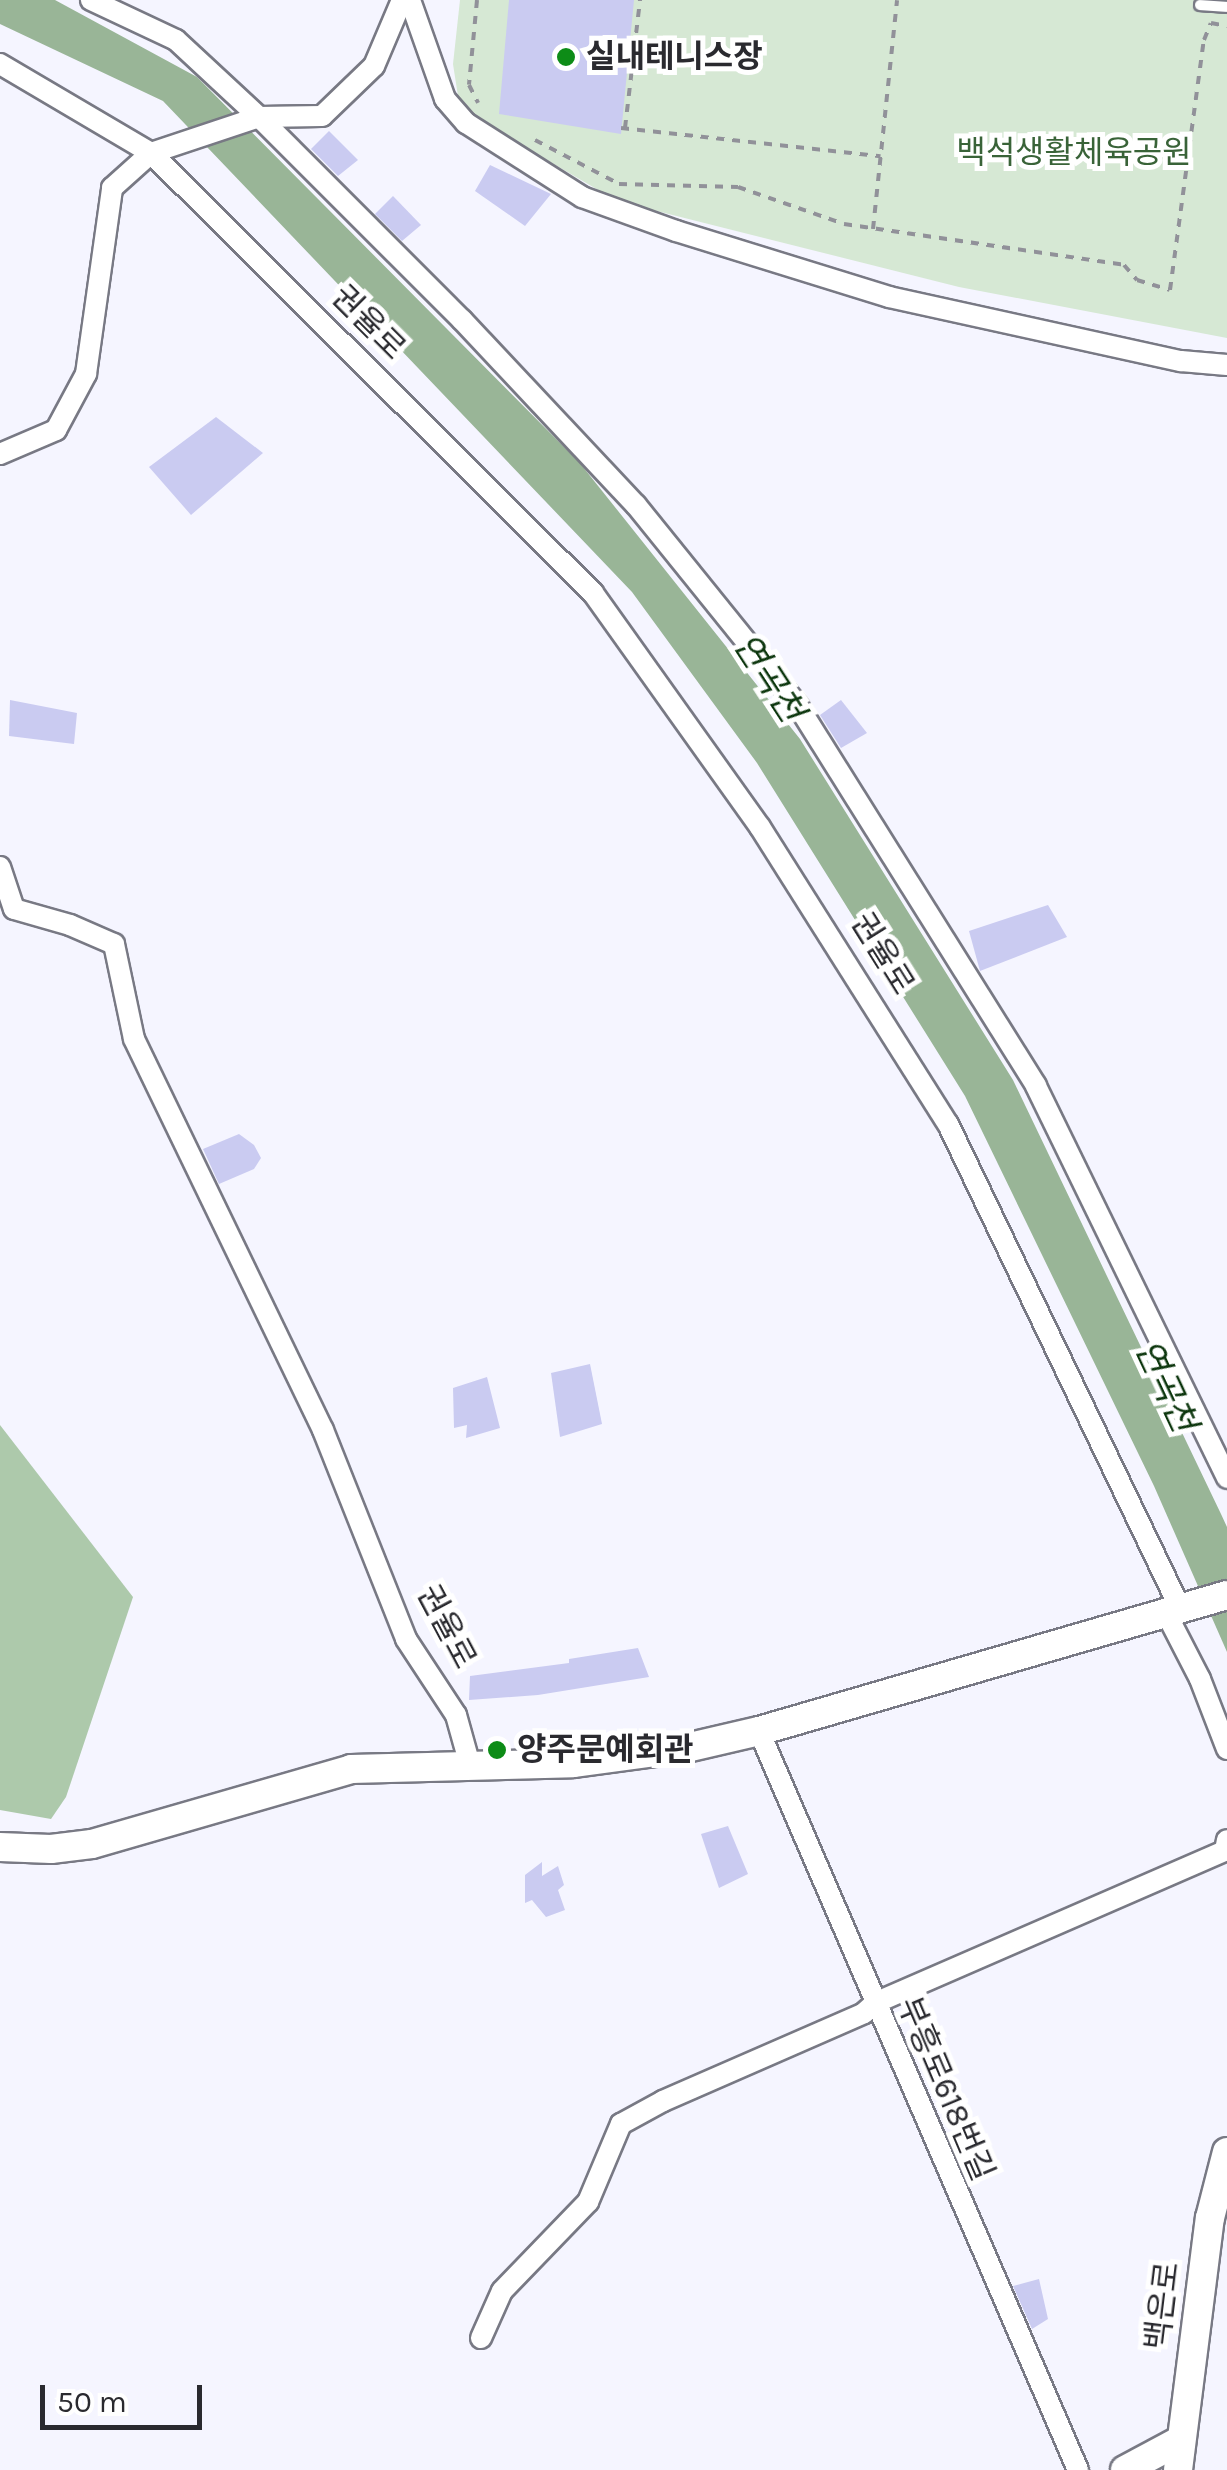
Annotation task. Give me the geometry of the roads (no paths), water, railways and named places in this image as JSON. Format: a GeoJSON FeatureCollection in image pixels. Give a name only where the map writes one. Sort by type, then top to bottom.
{"type":"FeatureCollection","features":[{"type":"Feature","properties":{"kind":"main road"},"geometry":{"type":"LineString","coordinates":[[0,1847],[50,1850],[92,1844],[351,1769],[640,1756],[759,1732],[1227,1595]]}},
{"type":"Feature","properties":{"kind":"main road","name":"백은로"},"geometry":{"type":"LineString","coordinates":[[1178,2470],[1210,2218],[1227,2152]]}},
{"type":"Feature","properties":{"kind":"main road"},"geometry":{"type":"LineString","coordinates":[[1125,2470],[1179,2441]]}},
{"type":"Feature","properties":{"kind":"street","name":"권율로"},"geometry":{"type":"LineString","coordinates":[[91,0],[176,40],[462,320],[636,505],[798,706],[1036,1086],[1227,1478]]}},
{"type":"Feature","properties":{"kind":"street"},"geometry":{"type":"LineString","coordinates":[[0,454],[56,430],[86,374],[112,188],[151,153],[259,118],[322,116],[374,66],[402,0]]}},
{"type":"Feature","properties":{"kind":"street"},"geometry":{"type":"LineString","coordinates":[[410,0],[445,98],[466,123],[582,197],[676,232],[889,298],[1182,361],[1227,365]]}},
{"type":"Feature","properties":{"kind":"street","name":"권율로"},"geometry":{"type":"LineString","coordinates":[[0,64],[151,153],[593,593],[760,826],[955,1137],[1174,1612],[1227,1749]]}},
{"type":"Feature","properties":{"kind":"street","name":"권율로"},"geometry":{"type":"LineString","coordinates":[[0,867],[14,909],[70,925],[114,944],[134,1039],[323,1430],[406,1639],[456,1715],[470,1765]]}},
{"type":"Feature","properties":{"kind":"street","name":"부흥로618번길"},"geometry":{"type":"LineString","coordinates":[[759,1732],[1078,2470]]}},
{"type":"Feature","properties":{"kind":"street"},"geometry":{"type":"LineString","coordinates":[[480,2338],[502,2291],[588,2202],[621,2124],[876,2004],[1224,1851],[1227,1840]]}},
{"type":"Feature","properties":{"kind":"lane"},"geometry":{"type":"LineString","coordinates":[[1200,5],[1227,7]]}},
{"type":"Feature","properties":{"kind":"place","name":"실내테니스장"},"geometry":{"type":"Point","coordinates":[566,57]}},
{"type":"Feature","properties":{"kind":"place","name":"양주문예회관"},"geometry":{"type":"Point","coordinates":[497,1750]}},
{"type":"Feature","properties":{"kind":"park label","name":"백석생활체육공원"},"geometry":{"type":"Point","coordinates":[1074,153]}},
{"type":"Feature","properties":{"kind":"water label","name":"연곡천"},"geometry":{"type":"Point","coordinates":[768,678]}},
{"type":"Feature","properties":{"kind":"water label","name":"연곡천"},"geometry":{"type":"Point","coordinates":[1165,1386]}}]}
